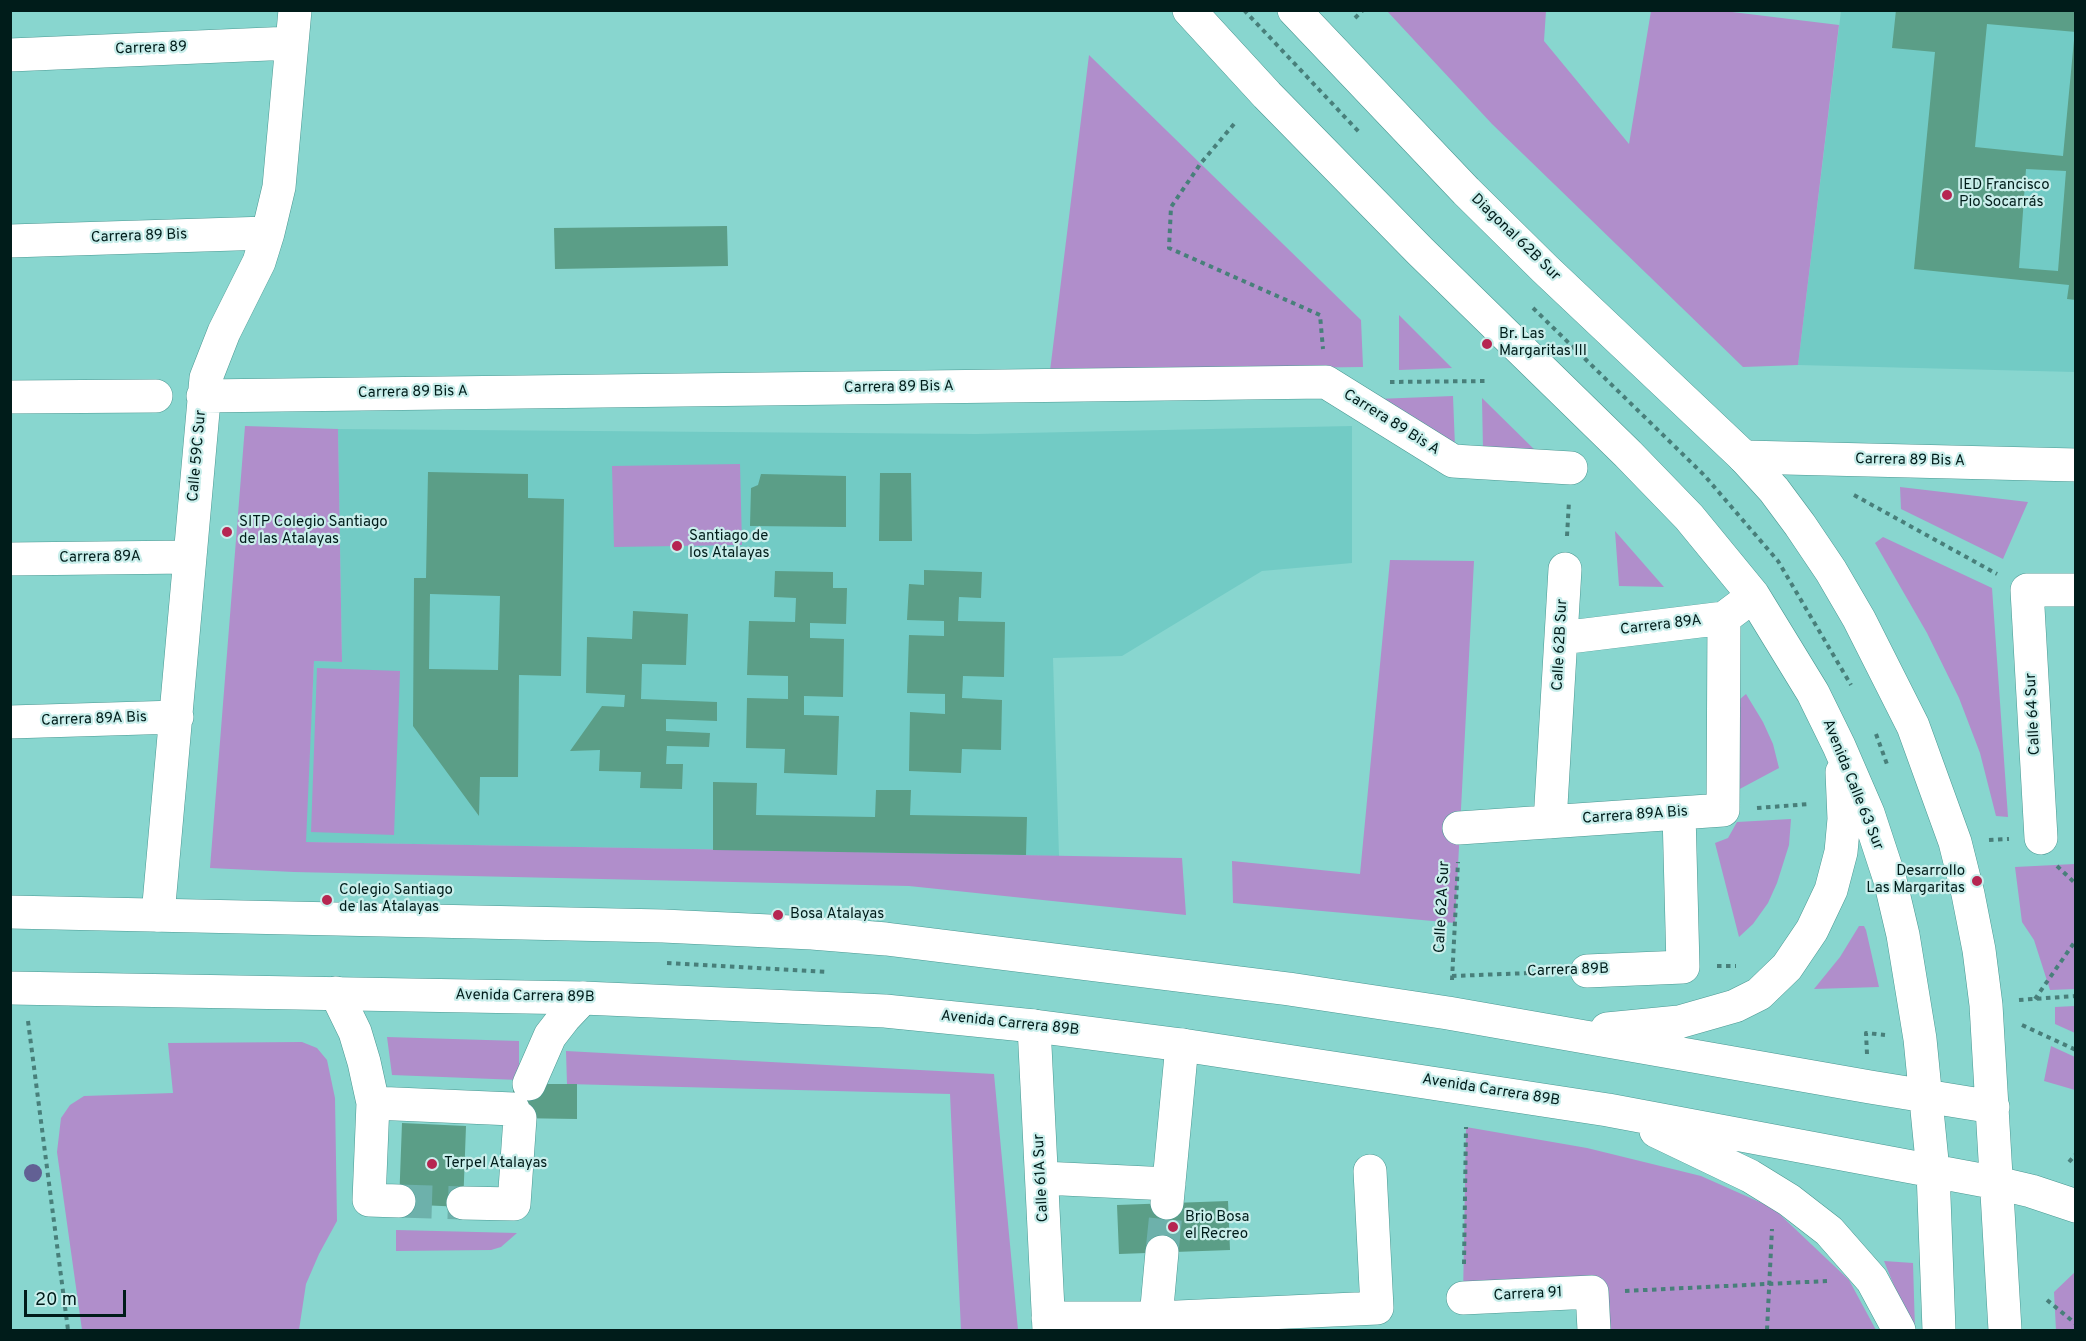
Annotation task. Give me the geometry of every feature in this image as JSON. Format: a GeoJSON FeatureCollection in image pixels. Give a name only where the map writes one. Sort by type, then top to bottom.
{"type":"FeatureCollection","features":[{"type":"Feature","properties":{"kind":"main road","name":"Calle 59C Sur"},"geometry":{"type":"LineString","coordinates":[[158,915],[177,717],[203,396],[213,357],[259,262],[279,187],[294,10]]}},
{"type":"Feature","properties":{"kind":"main road","name":"Avenida Calle 63 Sur"},"geometry":{"type":"LineString","coordinates":[[1189,10],[1267,95],[1420,251],[1689,517],[1753,595],[1813,693],[1868,813],[1890,880],[1912,982],[1933,1171],[1939,1330]]}},
{"type":"Feature","properties":{"kind":"main road","name":"Diagonal 62B Sur"},"geometry":{"type":"LineString","coordinates":[[1294,10],[1474,198],[1744,457]]}},
{"type":"Feature","properties":{"kind":"main road","name":"Carrera 89"},"geometry":{"type":"LineString","coordinates":[[10,55],[292,43]]}},
{"type":"Feature","properties":{"kind":"main road","name":"Carrera 89 Bis"},"geometry":{"type":"LineString","coordinates":[[10,241],[268,233]]}},
{"type":"Feature","properties":{"kind":"main road","name":"Carrera 89 Bis A"},"geometry":{"type":"LineString","coordinates":[[203,396],[1326,382],[1453,461],[1571,468]]}},
{"type":"Feature","properties":{"kind":"main road"},"geometry":{"type":"LineString","coordinates":[[10,397],[156,396]]}},
{"type":"Feature","properties":{"kind":"main road","name":"Carrera 89 Bis A"},"geometry":{"type":"LineString","coordinates":[[1744,457],[2076,465]]}},
{"type":"Feature","properties":{"kind":"main road"},"geometry":{"type":"LineString","coordinates":[[1744,457],[1774,490],[1831,571],[1870,639],[1913,726],[1955,842],[1979,950],[1986,1005],[2005,1330]]}},
{"type":"Feature","properties":{"kind":"main road","name":"Carrera 89A"},"geometry":{"type":"LineString","coordinates":[[10,559],[189,557]]}},
{"type":"Feature","properties":{"kind":"main road","name":"Calle 62B Sur"},"geometry":{"type":"LineString","coordinates":[[1550,822],[1565,569]]}},
{"type":"Feature","properties":{"kind":"main road"},"geometry":{"type":"LineString","coordinates":[[2027,590],[2076,590]]}},
{"type":"Feature","properties":{"kind":"main road","name":"Calle 64 Sur"},"geometry":{"type":"LineString","coordinates":[[2027,590],[2041,838]]}},
{"type":"Feature","properties":{"kind":"main road"},"geometry":{"type":"LineString","coordinates":[[1723,810],[1724,618],[1753,595]]}},
{"type":"Feature","properties":{"kind":"main road","name":"Carrera 89A"},"geometry":{"type":"LineString","coordinates":[[1561,638],[1724,618]]}},
{"type":"Feature","properties":{"kind":"main road","name":"Carrera 89A Bis"},"geometry":{"type":"LineString","coordinates":[[10,722],[177,717]]}},
{"type":"Feature","properties":{"kind":"main road"},"geometry":{"type":"LineString","coordinates":[[1564,1033],[1643,1027],[1708,1015],[1735,1006],[1759,994],[1787,967],[1812,930],[1831,890],[1841,852],[1843,796],[1839,746]]}},
{"type":"Feature","properties":{"kind":"main road","name":"Carrera 89A Bis"},"geometry":{"type":"LineString","coordinates":[[1459,828],[1723,810]]}},
{"type":"Feature","properties":{"kind":"main road","name":"Carrera 89B"},"geometry":{"type":"LineString","coordinates":[[1587,971],[1683,967],[1679,813]]}},
{"type":"Feature","properties":{"kind":"main road"},"geometry":{"type":"LineString","coordinates":[[10,912],[557,923],[812,933],[955,947],[1209,979],[1436,1012],[1993,1107]]}},
{"type":"Feature","properties":{"kind":"main road","name":"Avenida Carrera 89B"},"geometry":{"type":"LineString","coordinates":[[17,988],[583,998],[885,1011],[1034,1026],[1182,1045],[1608,1110],[1997,1183]]}},
{"type":"Feature","properties":{"kind":"main road"},"geometry":{"type":"LineString","coordinates":[[336,993],[355,1032],[373,1104],[369,1200],[399,1201]]}},
{"type":"Feature","properties":{"kind":"main road"},"geometry":{"type":"LineString","coordinates":[[463,1203],[514,1204],[521,1103],[550,1036],[583,998]]}},
{"type":"Feature","properties":{"kind":"main road","name":"Calle 61A Sur"},"geometry":{"type":"LineString","coordinates":[[1034,1026],[1049,1324]]}},
{"type":"Feature","properties":{"kind":"main road"},"geometry":{"type":"LineString","coordinates":[[1042,1178],[1168,1194],[1182,1045]]}},
{"type":"Feature","properties":{"kind":"main road"},"geometry":{"type":"LineString","coordinates":[[373,1104],[521,1103]]}},
{"type":"Feature","properties":{"kind":"main road"},"geometry":{"type":"LineString","coordinates":[[1608,1110],[1682,1142],[1750,1176],[1797,1206],[1829,1232],[1872,1280],[1899,1330]]}},
{"type":"Feature","properties":{"kind":"main road"},"geometry":{"type":"LineString","coordinates":[[1049,1324],[1377,1308],[1370,1171]]}},
{"type":"Feature","properties":{"kind":"main road"},"geometry":{"type":"LineString","coordinates":[[1997,1183],[2031,1191],[2076,1206]]}},
{"type":"Feature","properties":{"kind":"main road"},"geometry":{"type":"LineString","coordinates":[[1156,1318],[1162,1252]]}},
{"type":"Feature","properties":{"kind":"main road"},"geometry":{"type":"LineString","coordinates":[[1592,1292],[1594,1330]]}},
{"type":"Feature","properties":{"kind":"main road","name":"Carrera 91"},"geometry":{"type":"LineString","coordinates":[[1463,1298],[1592,1292]]}},
{"type":"Feature","properties":{"kind":"path"},"geometry":{"type":"LineString","coordinates":[[1355,18],[1363,10]]}},
{"type":"Feature","properties":{"kind":"path"},"geometry":{"type":"LineString","coordinates":[[1234,124],[1201,163],[1171,207],[1169,248],[1320,315],[1326,382]]}},
{"type":"Feature","properties":{"kind":"path"},"geometry":{"type":"LineString","coordinates":[[1384,382],[1489,381]]}},
{"type":"Feature","properties":{"kind":"path"},"geometry":{"type":"LineString","coordinates":[[1565,569],[1571,468]]}},
{"type":"Feature","properties":{"kind":"path"},"geometry":{"type":"LineString","coordinates":[[1850,493],[2027,590]]}},
{"type":"Feature","properties":{"kind":"path"},"geometry":{"type":"LineString","coordinates":[[1723,810],[1810,804]]}},
{"type":"Feature","properties":{"kind":"path","name":"Calle 62A Sur"},"geometry":{"type":"LineString","coordinates":[[1451,987],[1459,828]]}},
{"type":"Feature","properties":{"kind":"path"},"geometry":{"type":"LineString","coordinates":[[2035,999],[2076,940]]}},
{"type":"Feature","properties":{"kind":"path","name":"Carrera 89B"},"geometry":{"type":"LineString","coordinates":[[1452,976],[1587,971]]}},
{"type":"Feature","properties":{"kind":"path"},"geometry":{"type":"LineString","coordinates":[[17,988],[68,1330]]}},
{"type":"Feature","properties":{"kind":"path"},"geometry":{"type":"LineString","coordinates":[[2016,1000],[2076,996]]}},
{"type":"Feature","properties":{"kind":"path"},"geometry":{"type":"LineString","coordinates":[[2020,1025],[2076,1050]]}},
{"type":"Feature","properties":{"kind":"path"},"geometry":{"type":"LineString","coordinates":[[1463,1298],[1466,1127]]}},
{"type":"Feature","properties":{"kind":"path"},"geometry":{"type":"LineString","coordinates":[[2069,1162],[2076,1154]]}},
{"type":"Feature","properties":{"kind":"path"},"geometry":{"type":"LineString","coordinates":[[1767,1330],[1773,1219]]}},
{"type":"Feature","properties":{"kind":"path"},"geometry":{"type":"LineString","coordinates":[[1592,1292],[1838,1281]]}},
{"type":"Feature","properties":{"kind":"path"},"geometry":{"type":"LineString","coordinates":[[2047,1299],[2076,1324]]}},
{"type":"Feature","properties":{"kind":"shaded area"},"geometry":{"type":"Polygon","coordinates":[[[1387,11],[1546,11],[1544,41],[1629,144],[1651,11],[1724,11],[1839,25],[1798,365],[1743,367],[1492,124],[1387,11]]]}},
{"type":"Feature","properties":{"kind":"shaded area","name":"IED Francisco Pio Socarrás"},"geometry":{"type":"Polygon","coordinates":[[[1841,11],[2075,11],[2075,372],[1798,365],[1841,11]]]}},
{"type":"Feature","properties":{"kind":"shaded area"},"geometry":{"type":"Polygon","coordinates":[[[1089,55],[1361,320],[1363,367],[1050,371],[1089,55]]]}},
{"type":"Feature","properties":{"kind":"shaded area"},"geometry":{"type":"Polygon","coordinates":[[[1399,315],[1452,368],[1399,370],[1399,315]]]}},
{"type":"Feature","properties":{"kind":"shaded area"},"geometry":{"type":"Polygon","coordinates":[[[1453,396],[1455,447],[1377,399],[1453,396]]]}},
{"type":"Feature","properties":{"kind":"shaded area"},"geometry":{"type":"Polygon","coordinates":[[[1482,398],[1541,456],[1483,450],[1482,398]]]}},
{"type":"Feature","properties":{"kind":"shaded area"},"geometry":{"type":"Polygon","coordinates":[[[245,426],[338,429],[342,662],[314,661],[306,842],[1182,858],[1186,915],[909,886],[294,872],[210,868],[245,426]]]}},
{"type":"Feature","properties":{"kind":"shaded area","name":"Santiago de los Atalayas"},"geometry":{"type":"Polygon","coordinates":[[[1352,426],[1352,563],[1262,571],[1122,656],[1053,658],[1059,856],[305,842],[314,661],[342,662],[338,429],[976,434],[1352,426]]]}},
{"type":"Feature","properties":{"kind":"shaded area"},"geometry":{"type":"Polygon","coordinates":[[[740,464],[742,545],[614,547],[612,466],[740,464]]]}},
{"type":"Feature","properties":{"kind":"shaded area"},"geometry":{"type":"Polygon","coordinates":[[[1900,487],[2028,502],[2003,559],[1901,509],[1900,487]]]}},
{"type":"Feature","properties":{"kind":"shaded area"},"geometry":{"type":"Polygon","coordinates":[[[1615,531],[1664,587],[1619,586],[1615,531]]]}},
{"type":"Feature","properties":{"kind":"shaded area"},"geometry":{"type":"Polygon","coordinates":[[[1883,537],[1992,588],[2008,817],[1996,816],[1980,753],[1959,698],[1927,633],[1875,543],[1883,537]]]}},
{"type":"Feature","properties":{"kind":"shaded area"},"geometry":{"type":"Polygon","coordinates":[[[1390,560],[1474,561],[1455,923],[1233,903],[1232,861],[1360,874],[1390,560]]]}},
{"type":"Feature","properties":{"kind":"shaded area"},"geometry":{"type":"Polygon","coordinates":[[[317,668],[400,671],[394,835],[311,832],[317,668]]]}},
{"type":"Feature","properties":{"kind":"shaded area"},"geometry":{"type":"Polygon","coordinates":[[[1746,694],[1773,744],[1779,768],[1736,791],[1733,705],[1746,694]]]}},
{"type":"Feature","properties":{"kind":"shaded area"},"geometry":{"type":"Polygon","coordinates":[[[1791,819],[1789,845],[1777,883],[1768,903],[1753,924],[1739,937],[1715,843],[1728,838],[1737,822],[1791,819]]]}},
{"type":"Feature","properties":{"kind":"shaded area"},"geometry":{"type":"Polygon","coordinates":[[[2075,864],[2075,989],[2050,990],[2034,940],[2022,922],[2015,867],[2075,864]]]}},
{"type":"Feature","properties":{"kind":"shaded area"},"geometry":{"type":"Polygon","coordinates":[[[1859,926],[1864,926],[1866,930],[1879,987],[1814,989],[1840,957],[1859,926]]]}},
{"type":"Feature","properties":{"kind":"shaded area"},"geometry":{"type":"Polygon","coordinates":[[[2075,1006],[2075,1033],[2055,1024],[2055,1007],[2075,1006]]]}},
{"type":"Feature","properties":{"kind":"shaded area"},"geometry":{"type":"Polygon","coordinates":[[[387,1037],[519,1041],[519,1080],[392,1075],[387,1037]]]}},
{"type":"Feature","properties":{"kind":"shaded area"},"geometry":{"type":"Polygon","coordinates":[[[302,1042],[317,1048],[327,1060],[335,1098],[337,1221],[306,1284],[299,1330],[82,1330],[57,1152],[61,1118],[70,1105],[84,1096],[173,1093],[168,1043],[302,1042]]]}},
{"type":"Feature","properties":{"kind":"shaded area"},"geometry":{"type":"Polygon","coordinates":[[[2051,1046],[2075,1057],[2075,1090],[2044,1081],[2051,1046]]]}},
{"type":"Feature","properties":{"kind":"shaded area"},"geometry":{"type":"Polygon","coordinates":[[[566,1051],[994,1074],[1018,1330],[961,1330],[950,1094],[567,1084],[566,1051]]]}},
{"type":"Feature","properties":{"kind":"shaded area"},"geometry":{"type":"Polygon","coordinates":[[[1466,1127],[1587,1148],[1701,1176],[1773,1208],[1849,1280],[1876,1330],[1594,1330],[1592,1293],[1463,1298],[1466,1127]]]}},
{"type":"Feature","properties":{"kind":"shaded area"},"geometry":{"type":"Polygon","coordinates":[[[396,1230],[517,1233],[501,1247],[491,1250],[396,1251],[396,1230]]]}},
{"type":"Feature","properties":{"kind":"shaded area"},"geometry":{"type":"Polygon","coordinates":[[[1884,1261],[1913,1263],[1915,1330],[1912,1330],[1884,1261]]]}},
{"type":"Feature","properties":{"kind":"shaded area"},"geometry":{"type":"Polygon","coordinates":[[[2075,1272],[2075,1330],[2056,1330],[2054,1292],[2075,1272]]]}},
{"type":"Feature","properties":{"kind":"building"},"geometry":{"type":"Polygon","coordinates":[[[1896,10],[2076,10],[2076,32],[1987,24],[1975,147],[2063,156],[2074,40],[2076,40],[2076,300],[2067,299],[2069,285],[1914,269],[1935,52],[1892,48],[1896,10]],[[2026,169],[2019,268],[2058,271],[2066,171],[2026,169]]]}},
{"type":"Feature","properties":{"kind":"building"},"geometry":{"type":"Polygon","coordinates":[[[727,226],[728,266],[555,269],[554,228],[727,226]]]}},
{"type":"Feature","properties":{"kind":"building"},"geometry":{"type":"Polygon","coordinates":[[[428,472],[528,474],[528,498],[564,499],[561,676],[519,675],[518,777],[480,777],[479,816],[413,726],[414,578],[426,578],[428,472]],[[430,594],[429,669],[498,670],[500,596],[430,594]]]}},
{"type":"Feature","properties":{"kind":"building"},"geometry":{"type":"Polygon","coordinates":[[[880,473],[911,473],[912,541],[879,541],[880,473]]]}},
{"type":"Feature","properties":{"kind":"building"},"geometry":{"type":"Polygon","coordinates":[[[761,474],[846,476],[846,527],[750,526],[751,488],[758,485],[761,474]]]}},
{"type":"Feature","properties":{"kind":"building"},"geometry":{"type":"Polygon","coordinates":[[[924,570],[982,572],[981,598],[959,597],[958,621],[1005,622],[1004,677],[963,676],[962,698],[1002,700],[1001,750],[962,749],[961,773],[909,771],[910,712],[945,714],[945,694],[907,693],[909,635],[944,636],[944,621],[907,620],[909,584],[924,585],[924,570]]]}},
{"type":"Feature","properties":{"kind":"building"},"geometry":{"type":"Polygon","coordinates":[[[775,571],[833,572],[833,588],[847,588],[846,624],[810,623],[810,638],[844,639],[843,697],[804,696],[804,715],[839,716],[837,775],[784,773],[785,749],[746,748],[747,698],[788,699],[788,676],[747,675],[749,621],[795,622],[796,598],[774,597],[775,571]]]}},
{"type":"Feature","properties":{"kind":"building"},"geometry":{"type":"Polygon","coordinates":[[[633,611],[688,614],[686,665],[642,664],[641,699],[717,702],[717,721],[666,719],[666,731],[710,733],[709,747],[667,746],[666,764],[683,764],[682,789],[640,788],[641,772],[599,771],[600,750],[570,751],[602,706],[624,707],[625,695],[586,693],[587,637],[632,639],[633,611]]]}},
{"type":"Feature","properties":{"kind":"building"},"geometry":{"type":"Polygon","coordinates":[[[713,782],[757,783],[756,815],[875,817],[876,790],[911,790],[910,815],[1027,817],[1026,855],[713,850],[713,782]]]}},
{"type":"Feature","properties":{"kind":"building"},"geometry":{"type":"Polygon","coordinates":[[[513,1084],[577,1084],[577,1119],[513,1118],[513,1084]]]}},
{"type":"Feature","properties":{"kind":"building","name":"Terpel Atalayas"},"geometry":{"type":"Polygon","coordinates":[[[402,1123],[466,1126],[463,1207],[399,1204],[402,1123]]]}},
{"type":"Feature","properties":{"kind":"building","name":"Brio Bosa el Recreo"},"geometry":{"type":"Polygon","coordinates":[[[1228,1201],[1230,1250],[1119,1254],[1117,1205],[1228,1201]]]}},
{"type":"Feature","properties":{"kind":"tunnel"},"geometry":{"type":"LineString","coordinates":[[399,1201],[463,1203]]}},
{"type":"Feature","properties":{"kind":"tunnel"},"geometry":{"type":"LineString","coordinates":[[1162,1252],[1167,1203]]}},
{"type":"Feature","properties":{"kind":"place","name":"IED Francisco Pio Socarrás"},"geometry":{"type":"Point","coordinates":[1947,195]}},
{"type":"Feature","properties":{"kind":"place","name":"Br. Las Margaritas III"},"geometry":{"type":"Point","coordinates":[1487,344]}},
{"type":"Feature","properties":{"kind":"place","name":"SITP Colegio Santiago de las Atalayas"},"geometry":{"type":"Point","coordinates":[227,532]}},
{"type":"Feature","properties":{"kind":"place","name":"Santiago de los Atalayas"},"geometry":{"type":"Point","coordinates":[677,546]}},
{"type":"Feature","properties":{"kind":"place","name":"Desarrollo Las Margaritas"},"geometry":{"type":"Point","coordinates":[1977,881]}},
{"type":"Feature","properties":{"kind":"place","name":"Colegio Santiago de las Atalayas"},"geometry":{"type":"Point","coordinates":[327,900]}},
{"type":"Feature","properties":{"kind":"place","name":"Bosa Atalayas"},"geometry":{"type":"Point","coordinates":[778,915]}},
{"type":"Feature","properties":{"kind":"place","name":"Terpel Atalayas"},"geometry":{"type":"Point","coordinates":[432,1164]}},
{"type":"Feature","properties":{"kind":"place","name":"Brio Bosa el Recreo"},"geometry":{"type":"Point","coordinates":[1173,1227]}}]}
